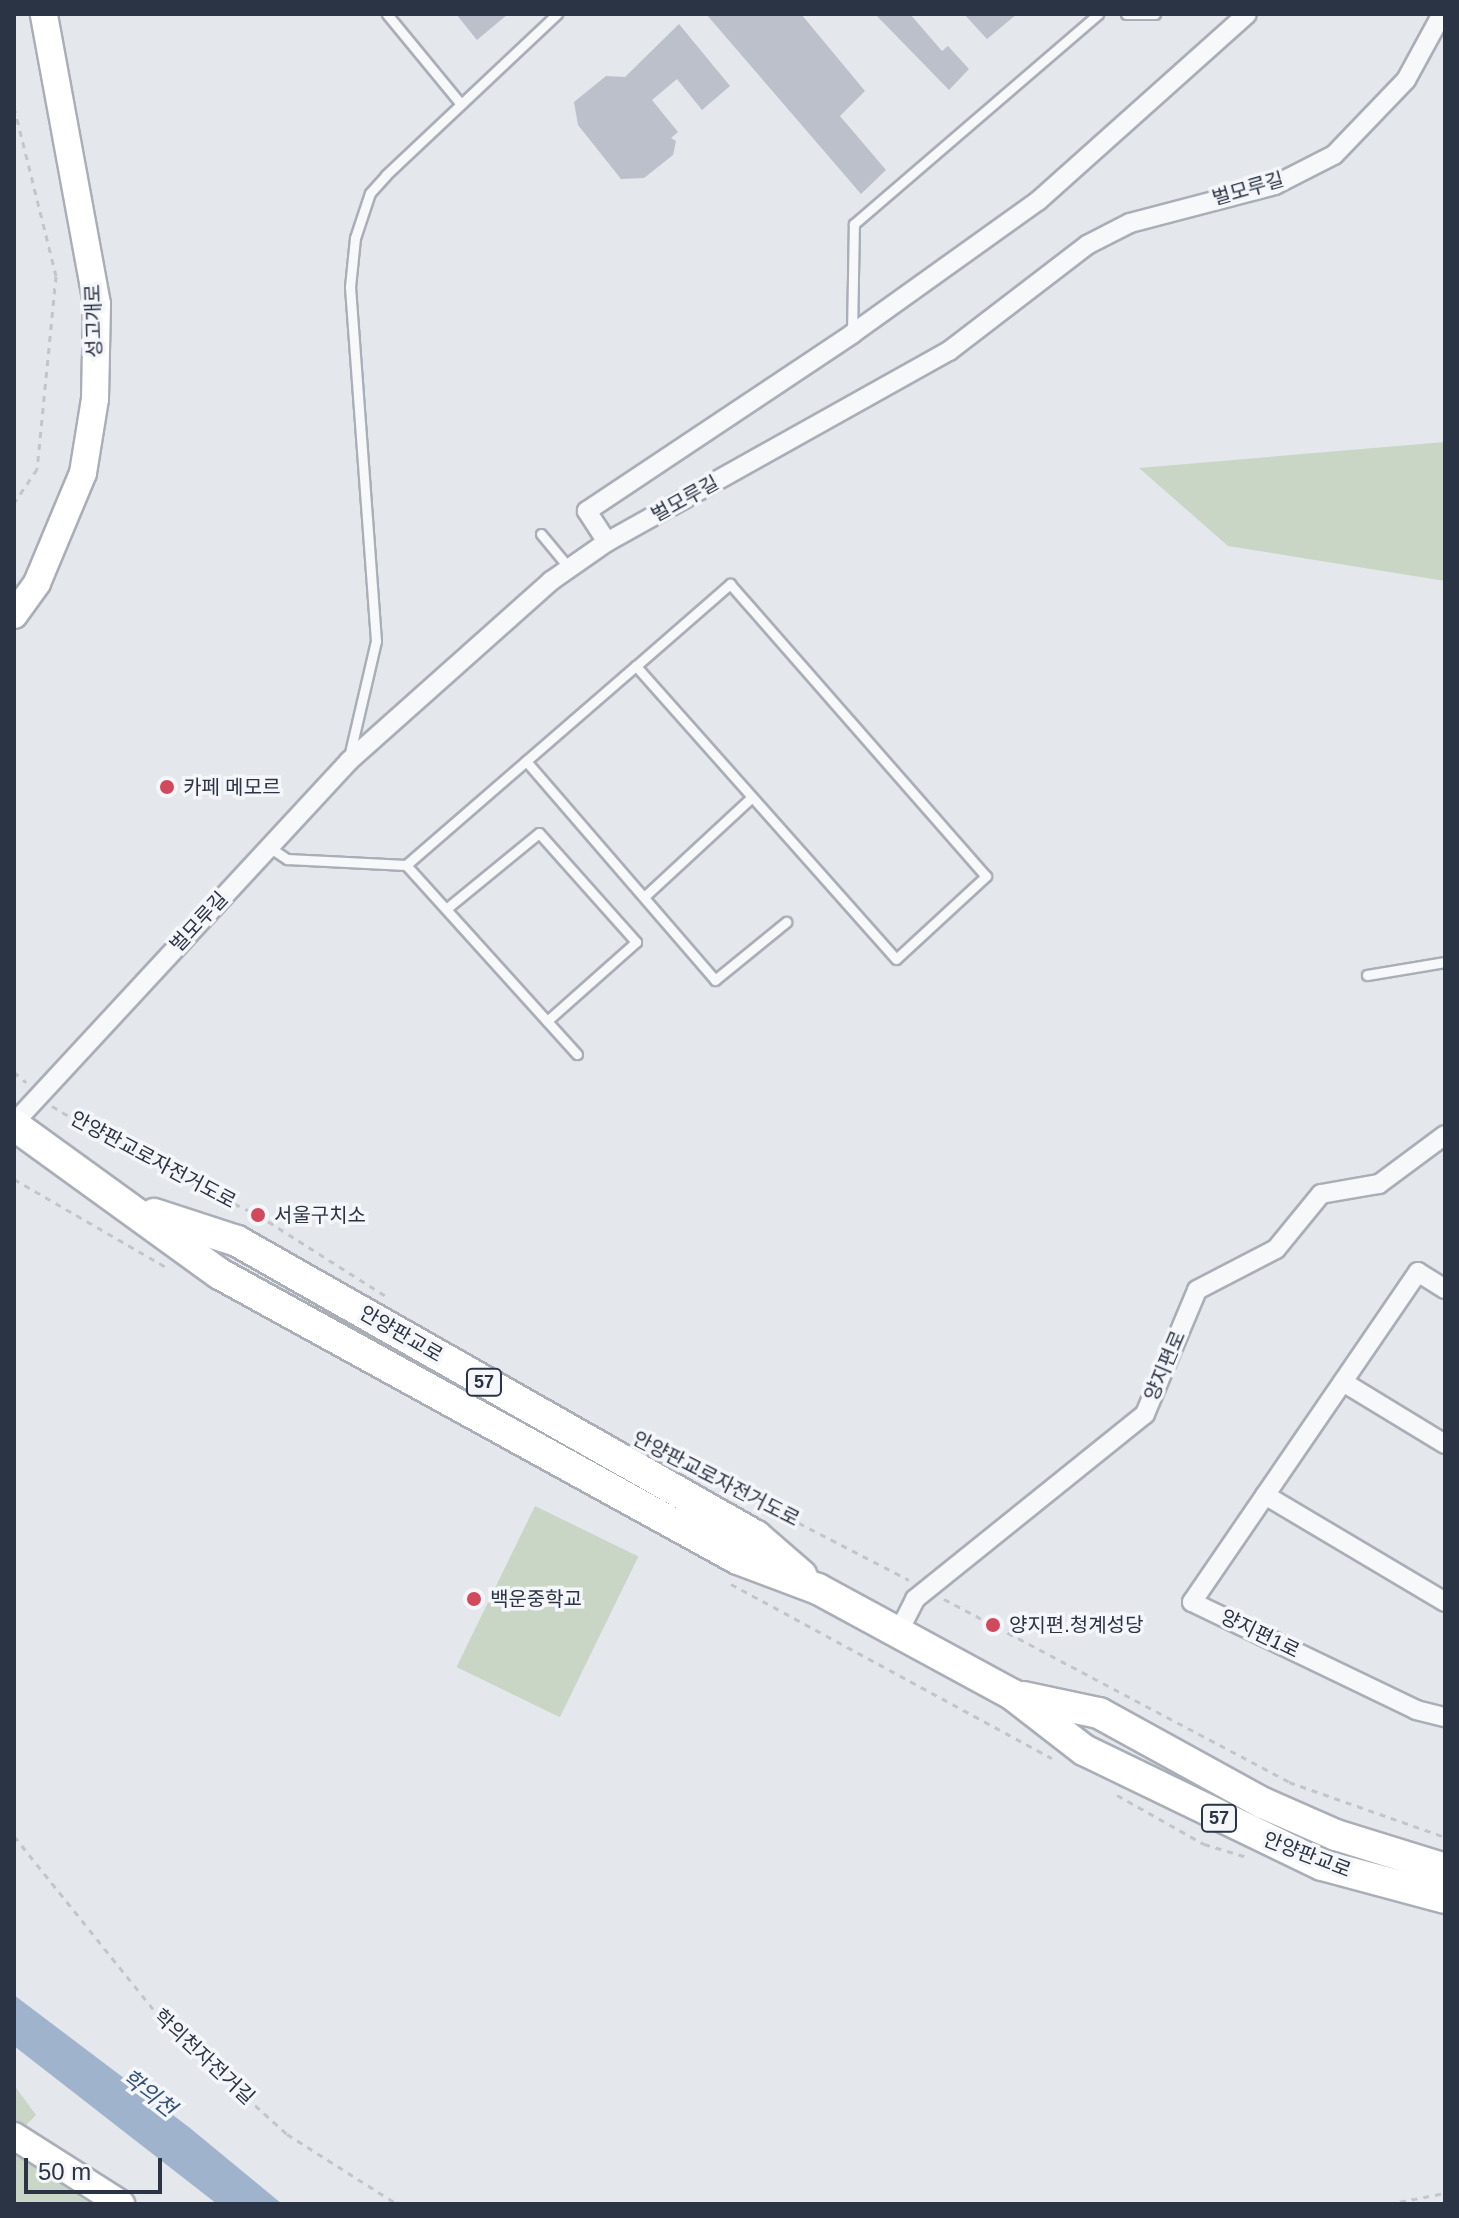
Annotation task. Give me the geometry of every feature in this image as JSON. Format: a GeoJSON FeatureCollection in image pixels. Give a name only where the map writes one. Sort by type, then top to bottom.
{"type":"FeatureCollection","features":[{"type":"Feature","properties":{"kind":"main road","name":"안양판교로"},"geometry":{"type":"LineString","coordinates":[[14,1124],[220,1274],[738,1559],[818,1589],[1013,1695],[1084,1750],[1250,1833],[1322,1865],[1445,1898]]}},
{"type":"Feature","properties":{"kind":"main road","name":"안양판교로"},"geometry":{"type":"LineString","coordinates":[[1013,1695],[1099,1713],[1263,1803],[1336,1835],[1445,1869]]}},
{"type":"Feature","properties":{"kind":"street","name":"성고개로"},"geometry":{"type":"LineString","coordinates":[[14,615],[37,583],[83,473],[95,399],[97,304],[44,14]]}},
{"type":"Feature","properties":{"kind":"street"},"geometry":{"type":"LineString","coordinates":[[607,542],[587,511],[852,334],[1038,201],[1247,14]]}},
{"type":"Feature","properties":{"kind":"street","name":"벌모루길"},"geometry":{"type":"LineString","coordinates":[[14,1124],[349,761],[570,569],[607,542],[949,351],[1087,245],[1130,223],[1275,185],[1334,155],[1406,80],[1442,14]]}},
{"type":"Feature","properties":{"kind":"street","name":"양지편로"},"geometry":{"type":"LineString","coordinates":[[898,1633],[915,1599],[1145,1414],[1197,1290],[1276,1249],[1321,1194],[1379,1184],[1445,1135]]}},
{"type":"Feature","properties":{"kind":"street","name":"양지편1로"},"geometry":{"type":"LineString","coordinates":[[1445,1289],[1418,1272],[1192,1602],[1416,1710],[1445,1717]]}},
{"type":"Feature","properties":{"kind":"street"},"geometry":{"type":"LineString","coordinates":[[1343,1382],[1445,1444]]}},
{"type":"Feature","properties":{"kind":"street"},"geometry":{"type":"LineString","coordinates":[[1265,1495],[1445,1602]]}},
{"type":"Feature","properties":{"kind":"street"},"geometry":{"type":"LineString","coordinates":[[14,2136],[121,2204]]}},
{"type":"Feature","properties":{"kind":"lane"},"geometry":{"type":"LineString","coordinates":[[387,14],[460,103]]}},
{"type":"Feature","properties":{"kind":"lane"},"geometry":{"type":"LineString","coordinates":[[349,761],[376,641],[350,287],[355,238],[370,193],[460,103],[557,14]]}},
{"type":"Feature","properties":{"kind":"lane"},"geometry":{"type":"LineString","coordinates":[[852,334],[854,224],[1098,14]]}},
{"type":"Feature","properties":{"kind":"lane"},"geometry":{"type":"LineString","coordinates":[[1126,14],[1155,14]]}},
{"type":"Feature","properties":{"kind":"lane"},"geometry":{"type":"LineString","coordinates":[[541,534],[570,569]]}},
{"type":"Feature","properties":{"kind":"lane"},"geometry":{"type":"LineString","coordinates":[[269,847],[287,859],[406,865],[730,584],[986,876],[896,959],[636,666]]}},
{"type":"Feature","properties":{"kind":"lane"},"geometry":{"type":"LineString","coordinates":[[526,761],[715,980],[786,922]]}},
{"type":"Feature","properties":{"kind":"lane"},"geometry":{"type":"LineString","coordinates":[[644,897],[752,797]]}},
{"type":"Feature","properties":{"kind":"lane"},"geometry":{"type":"LineString","coordinates":[[446,909],[539,833],[636,942],[547,1021]]}},
{"type":"Feature","properties":{"kind":"lane"},"geometry":{"type":"LineString","coordinates":[[406,865],[577,1054]]}},
{"type":"Feature","properties":{"kind":"lane"},"geometry":{"type":"LineString","coordinates":[[1367,975],[1445,962]]}},
{"type":"Feature","properties":{"kind":"path"},"geometry":{"type":"LineString","coordinates":[[14,107],[56,276],[37,469],[14,503]]}},
{"type":"Feature","properties":{"kind":"path","name":"안양판교로자전거도로"},"geometry":{"type":"LineString","coordinates":[[14,1072],[40,1095],[137,1157],[258,1215],[393,1300]]}},
{"type":"Feature","properties":{"kind":"path","name":"안양판교로자전거도로"},"geometry":{"type":"LineString","coordinates":[[625,1433],[1289,1782],[1445,1837]]}},
{"type":"Feature","properties":{"kind":"path","name":"학의천자전거길"},"geometry":{"type":"LineString","coordinates":[[14,1836],[166,2025],[287,2134],[397,2204]]}},
{"type":"Feature","properties":{"kind":"path"},"geometry":{"type":"LineString","coordinates":[[1388,2204],[1445,2193]]}},
{"type":"Feature","properties":{"kind":"green space"},"geometry":{"type":"Polygon","coordinates":[[[1445,442],[1445,581],[1228,546],[1139,468],[1445,442]]]}},
{"type":"Feature","properties":{"kind":"green space"},"geometry":{"type":"Polygon","coordinates":[[[535,1506],[638,1556],[560,1717],[457,1667],[535,1506]]]}},
{"type":"Feature","properties":{"kind":"green space"},"geometry":{"type":"Polygon","coordinates":[[[14,2085],[36,2115],[19,2132],[14,2128],[14,2085]]]}},
{"type":"Feature","properties":{"kind":"green space"},"geometry":{"type":"Polygon","coordinates":[[[14,2153],[91,2204],[14,2204],[14,2153]]]}},
{"type":"Feature","properties":{"kind":"water","name":"학의천"},"geometry":{"type":"Polygon","coordinates":[[[14,1995],[190,2128],[282,2204],[217,2204],[14,2046],[14,1995]]]}},
{"type":"Feature","properties":{"kind":"building"},"geometry":{"type":"Polygon","coordinates":[[[456,14],[508,14],[477,40],[456,14]]]}},
{"type":"Feature","properties":{"kind":"building"},"geometry":{"type":"Polygon","coordinates":[[[706,14],[801,14],[865,91],[840,116],[886,170],[861,194],[706,14]]]}},
{"type":"Feature","properties":{"kind":"building"},"geometry":{"type":"Polygon","coordinates":[[[875,14],[910,14],[942,51],[948,46],[969,69],[949,90],[875,14]]]}},
{"type":"Feature","properties":{"kind":"building"},"geometry":{"type":"Polygon","coordinates":[[[964,14],[1017,14],[987,39],[964,14]]]}},
{"type":"Feature","properties":{"kind":"building"},"geometry":{"type":"Polygon","coordinates":[[[679,24],[730,86],[702,110],[677,79],[652,100],[678,132],[671,138],[676,141],[673,155],[644,178],[621,179],[578,125],[574,102],[606,76],[625,77],[679,24]]]}},
{"type":"Feature","properties":{"kind":"place","name":"카페 메모르"},"geometry":{"type":"Point","coordinates":[167,787]}},
{"type":"Feature","properties":{"kind":"place","name":"서울구치소"},"geometry":{"type":"Point","coordinates":[258,1215]}},
{"type":"Feature","properties":{"kind":"place","name":"백운중학교"},"geometry":{"type":"Point","coordinates":[474,1599]}},
{"type":"Feature","properties":{"kind":"place","name":"양지편.청계성당"},"geometry":{"type":"Point","coordinates":[993,1625]}}]}
